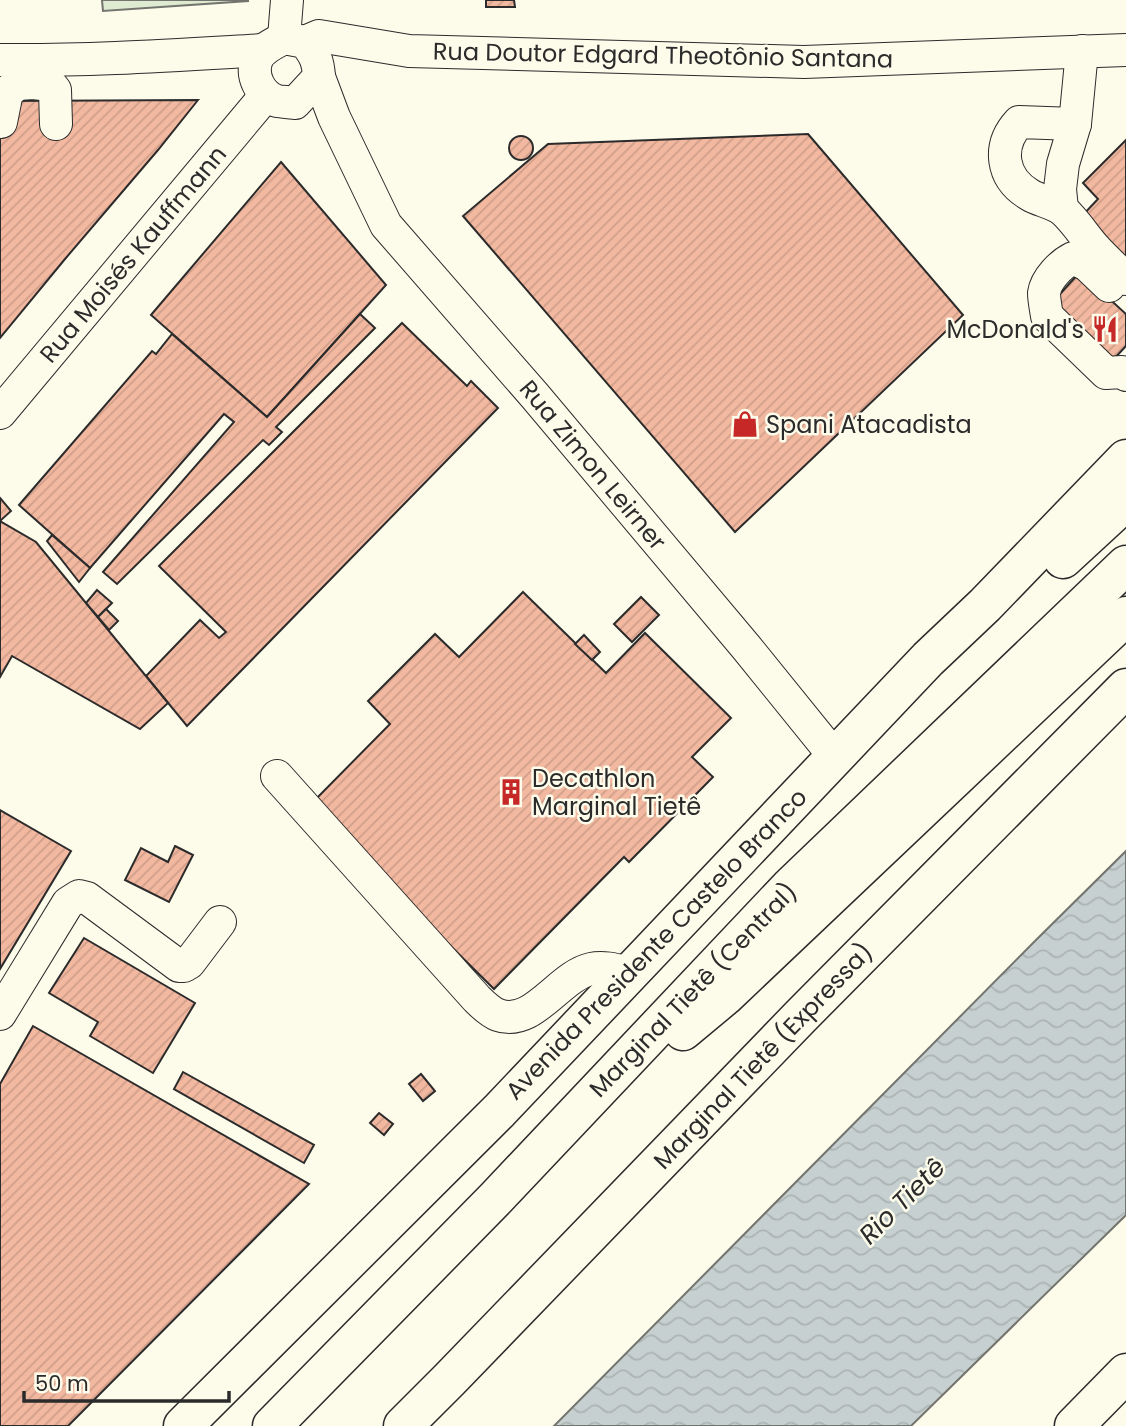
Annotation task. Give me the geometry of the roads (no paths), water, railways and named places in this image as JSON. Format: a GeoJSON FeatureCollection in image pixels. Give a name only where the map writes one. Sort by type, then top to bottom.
{"type":"FeatureCollection","features":[{"type":"Feature","properties":{"kind":"highway","name":"Avenida Presidente Castelo Branco"},"geometry":{"type":"LineString","coordinates":[[183,1426],[499,1111],[928,659],[985,605],[1126,459]]}},
{"type":"Feature","properties":{"kind":"highway"},"geometry":{"type":"LineString","coordinates":[[928,659],[985,633],[1126,500]]}},
{"type":"Feature","properties":{"kind":"highway","name":"Marginal Tietê (Central)"},"geometry":{"type":"LineString","coordinates":[[272,1426],[496,1198],[790,887],[1126,565]]}},
{"type":"Feature","properties":{"kind":"highway"},"geometry":{"type":"LineString","coordinates":[[629,1056],[660,1045],[688,1027],[725,996],[1126,616]]}},
{"type":"Feature","properties":{"kind":"highway","name":"Marginal Tietê (Expressa)"},"geometry":{"type":"LineString","coordinates":[[403,1426],[800,1017],[1126,688]]}},
{"type":"Feature","properties":{"kind":"highway"},"geometry":{"type":"LineString","coordinates":[[1074,1426],[1126,1373]]}},
{"type":"Feature","properties":{"kind":"street"},"geometry":{"type":"LineString","coordinates":[[286,0],[288,68]]}},
{"type":"Feature","properties":{"kind":"street","name":"Rua Doutor Edgard Theotônio Santana"},"geometry":{"type":"LineString","coordinates":[[0,60],[34,72],[183,55],[288,68],[410,51],[803,62],[1126,50]]}},
{"type":"Feature","properties":{"kind":"street"},"geometry":{"type":"LineString","coordinates":[[1062,209],[1060,189],[1063,164],[1075,124],[1082,51]]}},
{"type":"Feature","properties":{"kind":"street","name":"Rua Zimon Leirner"},"geometry":{"type":"LineString","coordinates":[[288,68],[359,168],[386,225],[535,396],[835,757]]}},
{"type":"Feature","properties":{"kind":"street","name":"Rua Moisés Kauffmann"},"geometry":{"type":"LineString","coordinates":[[0,413],[288,68]]}},
{"type":"Feature","properties":{"kind":"street"},"geometry":{"type":"LineString","coordinates":[[1,122],[7,92],[34,72],[55,90],[56,124]]}},
{"type":"Feature","properties":{"kind":"street"},"geometry":{"type":"LineString","coordinates":[[1075,124],[1019,122],[1010,132],[1004,155],[1008,169],[1015,183],[1029,195],[1062,209],[1126,279]]}},
{"type":"Feature","properties":{"kind":"street"},"geometry":{"type":"LineString","coordinates":[[1125,372],[1106,373],[1062,332],[1047,316],[1044,293],[1048,282],[1064,262],[1073,258],[1087,265],[1126,300]]}},
{"type":"Feature","properties":{"kind":"street"},"geometry":{"type":"LineString","coordinates":[[277,776],[477,999],[499,1016],[522,1015],[534,1009],[578,973],[594,968],[611,968],[629,973]]}},
{"type":"Feature","properties":{"kind":"street"},"geometry":{"type":"LineString","coordinates":[[0,1014],[42,942],[74,897],[87,898],[179,966],[189,963],[219,922]]}},
{"type":"Feature","properties":{"kind":"water","name":"Rio Tietê"},"geometry":{"type":"Polygon","coordinates":[[[1126,851],[1126,1215],[911,1426],[554,1426],[1035,941],[1126,851]]]}},
{"type":"Feature","properties":{"kind":"place","name":"McDonald's"},"geometry":{"type":"Point","coordinates":[1105,329]}},
{"type":"Feature","properties":{"kind":"place","name":"Spani Atacadista"},"geometry":{"type":"Point","coordinates":[745,424]}},
{"type":"Feature","properties":{"kind":"place","name":"Decathlon Marginal Tietê"},"geometry":{"type":"Point","coordinates":[511,792]}}]}
